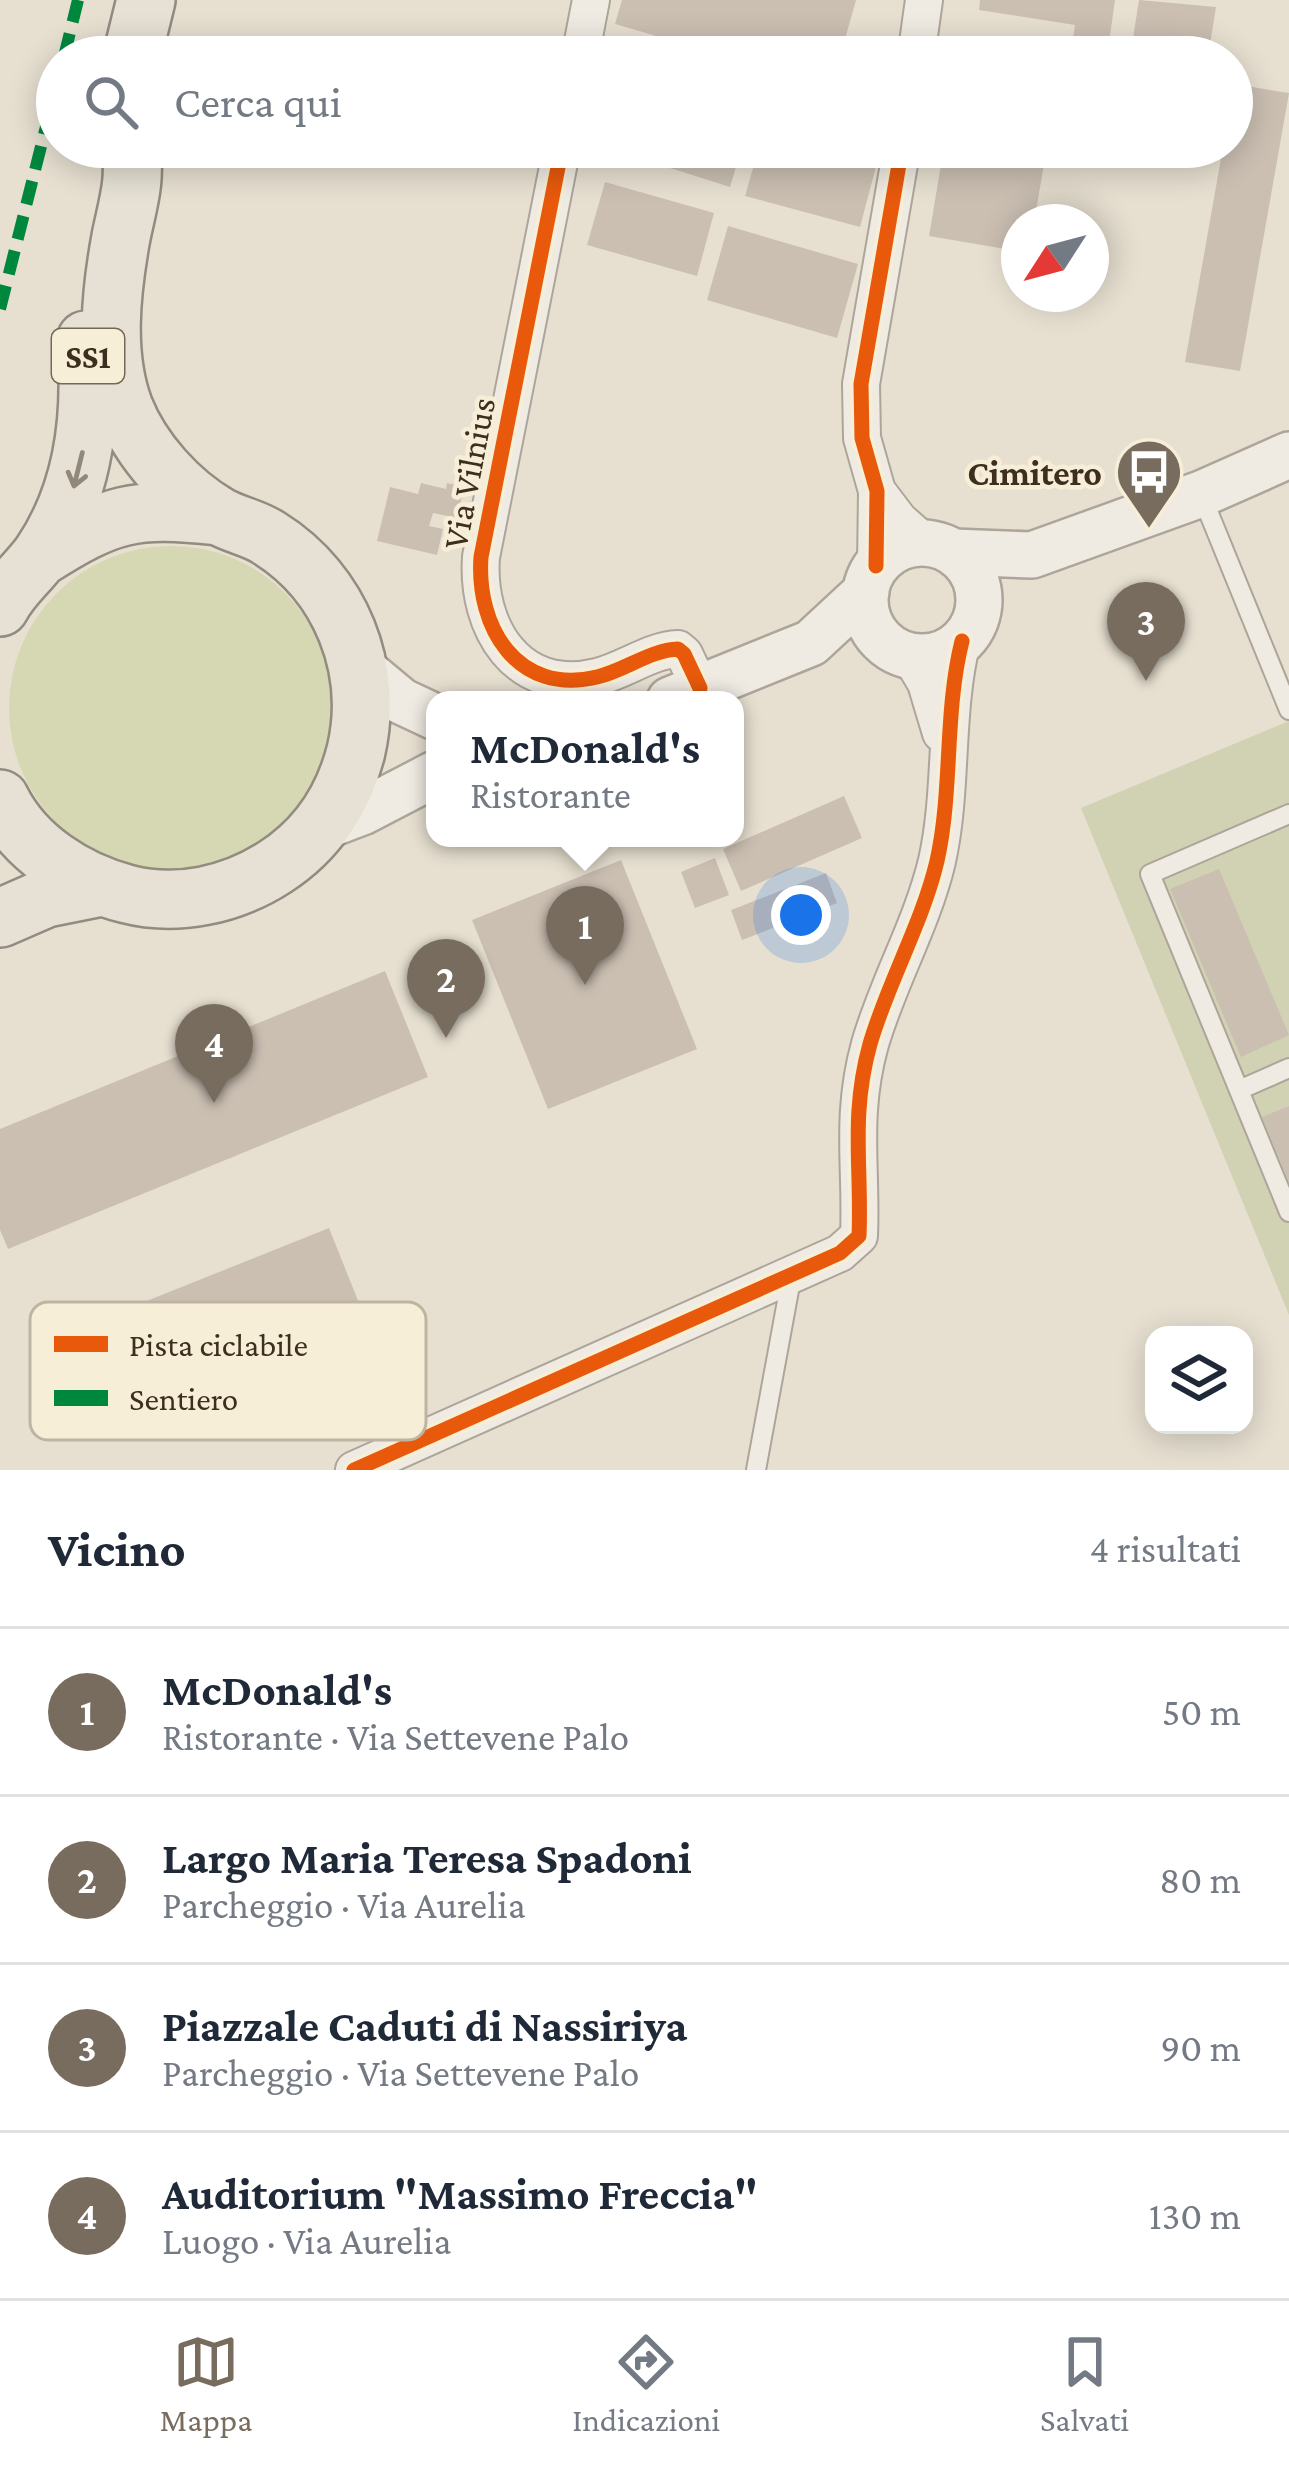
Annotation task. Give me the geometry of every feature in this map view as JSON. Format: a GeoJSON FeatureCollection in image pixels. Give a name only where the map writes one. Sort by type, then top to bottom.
{"type":"FeatureCollection","features":[{"type":"Feature","properties":{"kind":"main road"},"geometry":{"type":"LineString","coordinates":[[137,36],[146,0]]}},
{"type":"Feature","properties":{"kind":"main road","name":"SS1"},"geometry":{"type":"LineString","coordinates":[[0,607],[39,558],[66,513],[82,464],[88,367],[87,238],[105,168]]}},
{"type":"Feature","properties":{"kind":"main road","name":"SS1"},"geometry":{"type":"LineString","coordinates":[[131,168],[112,309],[119,390],[134,428],[155,460],[218,516]]}},
{"type":"Feature","properties":{"kind":"main road","name":"SS1"},"geometry":{"type":"LineString","coordinates":[[0,799],[8,815],[49,859],[101,887],[140,898],[220,893],[258,878],[292,856],[320,828],[349,779],[362,723],[359,667],[342,615],[310,571],[268,537],[218,516],[155,509],[93,524],[39,558]]}},
{"type":"Feature","properties":{"kind":"main road","name":"SS1"},"geometry":{"type":"LineString","coordinates":[[0,917],[46,898],[101,887]]}},
{"type":"Feature","properties":{"kind":"street"},"geometry":{"type":"LineString","coordinates":[[584,36],[591,0]]}},
{"type":"Feature","properties":{"kind":"street"},"geometry":{"type":"LineString","coordinates":[[919,36],[924,0]]}},
{"type":"Feature","properties":{"kind":"street","name":"Via Vilnius"},"geometry":{"type":"LineString","coordinates":[[558,168],[481,557],[483,605],[504,647],[524,665],[546,675],[566,680],[594,678],[678,649],[684,654],[685,691]]}},
{"type":"Feature","properties":{"kind":"street"},"geometry":{"type":"LineString","coordinates":[[898,168],[861,384],[862,438],[877,491],[870,622],[926,682],[950,778]]}},
{"type":"Feature","properties":{"kind":"street"},"geometry":{"type":"LineString","coordinates":[[692,691],[811,643],[890,554],[907,545],[1032,555],[1201,494],[1289,455]]}},
{"type":"Feature","properties":{"kind":"street"},"geometry":{"type":"LineString","coordinates":[[426,1438],[840,1252],[860,1236],[856,1113],[870,1043],[936,863],[950,778],[954,671],[971,621],[973,574],[899,520],[877,491]]}},
{"type":"Feature","properties":{"kind":"street"},"geometry":{"type":"LineString","coordinates":[[811,643],[929,657],[947,652],[1032,555]]}},
{"type":"Feature","properties":{"kind":"street"},"geometry":{"type":"LineString","coordinates":[[359,667],[401,701],[426,713]]}},
{"type":"Feature","properties":{"kind":"street"},"geometry":{"type":"LineString","coordinates":[[320,828],[426,779]]}},
{"type":"Feature","properties":{"kind":"street"},"geometry":{"type":"LineString","coordinates":[[354,1470],[421,1440]]}},
{"type":"Feature","properties":{"kind":"lane"},"geometry":{"type":"LineString","coordinates":[[1201,494],[1289,710]]}},
{"type":"Feature","properties":{"kind":"lane"},"geometry":{"type":"LineString","coordinates":[[1289,814],[1150,874],[1289,1212]]}},
{"type":"Feature","properties":{"kind":"lane"},"geometry":{"type":"LineString","coordinates":[[1239,1090],[1289,1068]]}},
{"type":"Feature","properties":{"kind":"lane"},"geometry":{"type":"LineString","coordinates":[[756,1470],[792,1274]]}},
{"type":"Feature","properties":{"kind":"green space"},"geometry":{"type":"Polygon","coordinates":[[[171,546],[203,549],[233,559],[285,594],[320,646],[330,676],[330,740],[320,770],[285,822],[233,857],[203,867],[171,870],[139,867],[109,857],[57,822],[22,770],[12,740],[9,708],[12,676],[22,646],[57,594],[109,559],[139,549],[171,546]]]}},
{"type":"Feature","properties":{"kind":"green space"},"geometry":{"type":"Polygon","coordinates":[[[1289,721],[1289,1315],[1081,808],[1289,721]]]}},
{"type":"Feature","properties":{"kind":"building"},"geometry":{"type":"Polygon","coordinates":[[[622,0],[856,0],[846,36],[656,36],[615,24],[622,0]]]}},
{"type":"Feature","properties":{"kind":"building"},"geometry":{"type":"Polygon","coordinates":[[[980,0],[1115,0],[1110,36],[1073,36],[1075,25],[979,10],[980,0]]]}},
{"type":"Feature","properties":{"kind":"building"},"geometry":{"type":"Polygon","coordinates":[[[1139,0],[1216,7],[1211,36],[1133,36],[1139,0]]]}},
{"type":"Feature","properties":{"kind":"building"},"geometry":{"type":"Polygon","coordinates":[[[1253,87],[1289,93],[1240,371],[1185,362],[1219,168],[1253,168],[1253,87]]]}},
{"type":"Feature","properties":{"kind":"building"},"geometry":{"type":"Polygon","coordinates":[[[670,168],[736,168],[730,187],[670,168]]]}},
{"type":"Feature","properties":{"kind":"building"},"geometry":{"type":"Polygon","coordinates":[[[753,168],[876,168],[860,227],[745,196],[753,168]]]}},
{"type":"Feature","properties":{"kind":"building"},"geometry":{"type":"Polygon","coordinates":[[[940,168],[1043,168],[1037,204],[1001,204],[1001,248],[929,236],[940,168]]]}},
{"type":"Feature","properties":{"kind":"building"},"geometry":{"type":"Polygon","coordinates":[[[605,182],[714,213],[697,276],[587,245],[605,182]]]}},
{"type":"Feature","properties":{"kind":"building"},"geometry":{"type":"Polygon","coordinates":[[[728,226],[858,264],[837,338],[707,300],[728,226]]]}},
{"type":"Feature","properties":{"kind":"building"},"geometry":{"type":"Polygon","coordinates":[[[421,483],[446,489],[447,483],[464,487],[457,518],[433,513],[429,526],[443,529],[437,555],[377,541],[390,487],[418,494],[421,483]]]}},
{"type":"Feature","properties":{"kind":"building"},"geometry":{"type":"Polygon","coordinates":[[[844,796],[862,838],[741,891],[723,849],[744,847],[744,840],[844,796]]]}},
{"type":"Feature","properties":{"kind":"building"},"geometry":{"type":"Polygon","coordinates":[[[715,858],[729,895],[695,908],[681,872],[715,858]]]}},
{"type":"Feature","properties":{"kind":"building"},"geometry":{"type":"Polygon","coordinates":[[[621,860],[697,1049],[548,1109],[472,920],[621,860]]]}},
{"type":"Feature","properties":{"kind":"building"},"geometry":{"type":"Polygon","coordinates":[[[1219,869],[1289,1035],[1241,1057],[1170,889],[1219,869]]]}},
{"type":"Feature","properties":{"kind":"building"},"geometry":{"type":"Polygon","coordinates":[[[826,873],[837,903],[742,940],[731,910],[826,873]]]}},
{"type":"Feature","properties":{"kind":"building"},"geometry":{"type":"Polygon","coordinates":[[[385,971],[428,1077],[8,1249],[0,1230],[0,1129],[385,971]]]}},
{"type":"Feature","properties":{"kind":"building"},"geometry":{"type":"Polygon","coordinates":[[[1289,1106],[1289,1182],[1262,1117],[1289,1106]]]}},
{"type":"Feature","properties":{"kind":"building"},"geometry":{"type":"Polygon","coordinates":[[[329,1228],[359,1302],[144,1302],[329,1228]]]}},
{"type":"Feature","properties":{"kind":"marked path"},"geometry":{"type":"LineString","coordinates":[[69,36],[78,0]]}},
{"type":"Feature","properties":{"kind":"marked path"},"geometry":{"type":"LineString","coordinates":[[0,309],[36,166]]}},
{"type":"Feature","properties":{"kind":"cycle path"},"geometry":{"type":"LineString","coordinates":[[558,168],[481,557],[486,608],[507,650],[544,676],[597,677],[678,649],[700,688]]}},
{"type":"Feature","properties":{"kind":"cycle path"},"geometry":{"type":"LineString","coordinates":[[876,566],[877,491],[862,438],[861,384],[898,168]]}},
{"type":"Feature","properties":{"kind":"cycle path"},"geometry":{"type":"LineString","coordinates":[[426,1438],[840,1253],[859,1236],[864,1070],[877,1021],[937,861],[962,641]]}},
{"type":"Feature","properties":{"kind":"cycle path"},"geometry":{"type":"LineString","coordinates":[[354,1470],[421,1440]]}},
{"type":"Feature","properties":{"kind":"place","name":"Cimitero"},"geometry":{"type":"Point","coordinates":[1149,531]}},
{"type":"Feature","properties":{"kind":"place","name":"Piazzale Caduti di Nassiriya"},"geometry":{"type":"Point","coordinates":[1146,681]}},
{"type":"Feature","properties":{"kind":"place","name":"McDonald's"},"geometry":{"type":"Point","coordinates":[585,985]}},
{"type":"Feature","properties":{"kind":"place","name":"Largo Maria Teresa Spadoni"},"geometry":{"type":"Point","coordinates":[446,1038]}},
{"type":"Feature","properties":{"kind":"place","name":"Auditorium \"Massimo Freccia\""},"geometry":{"type":"Point","coordinates":[214,1103]}}]}
